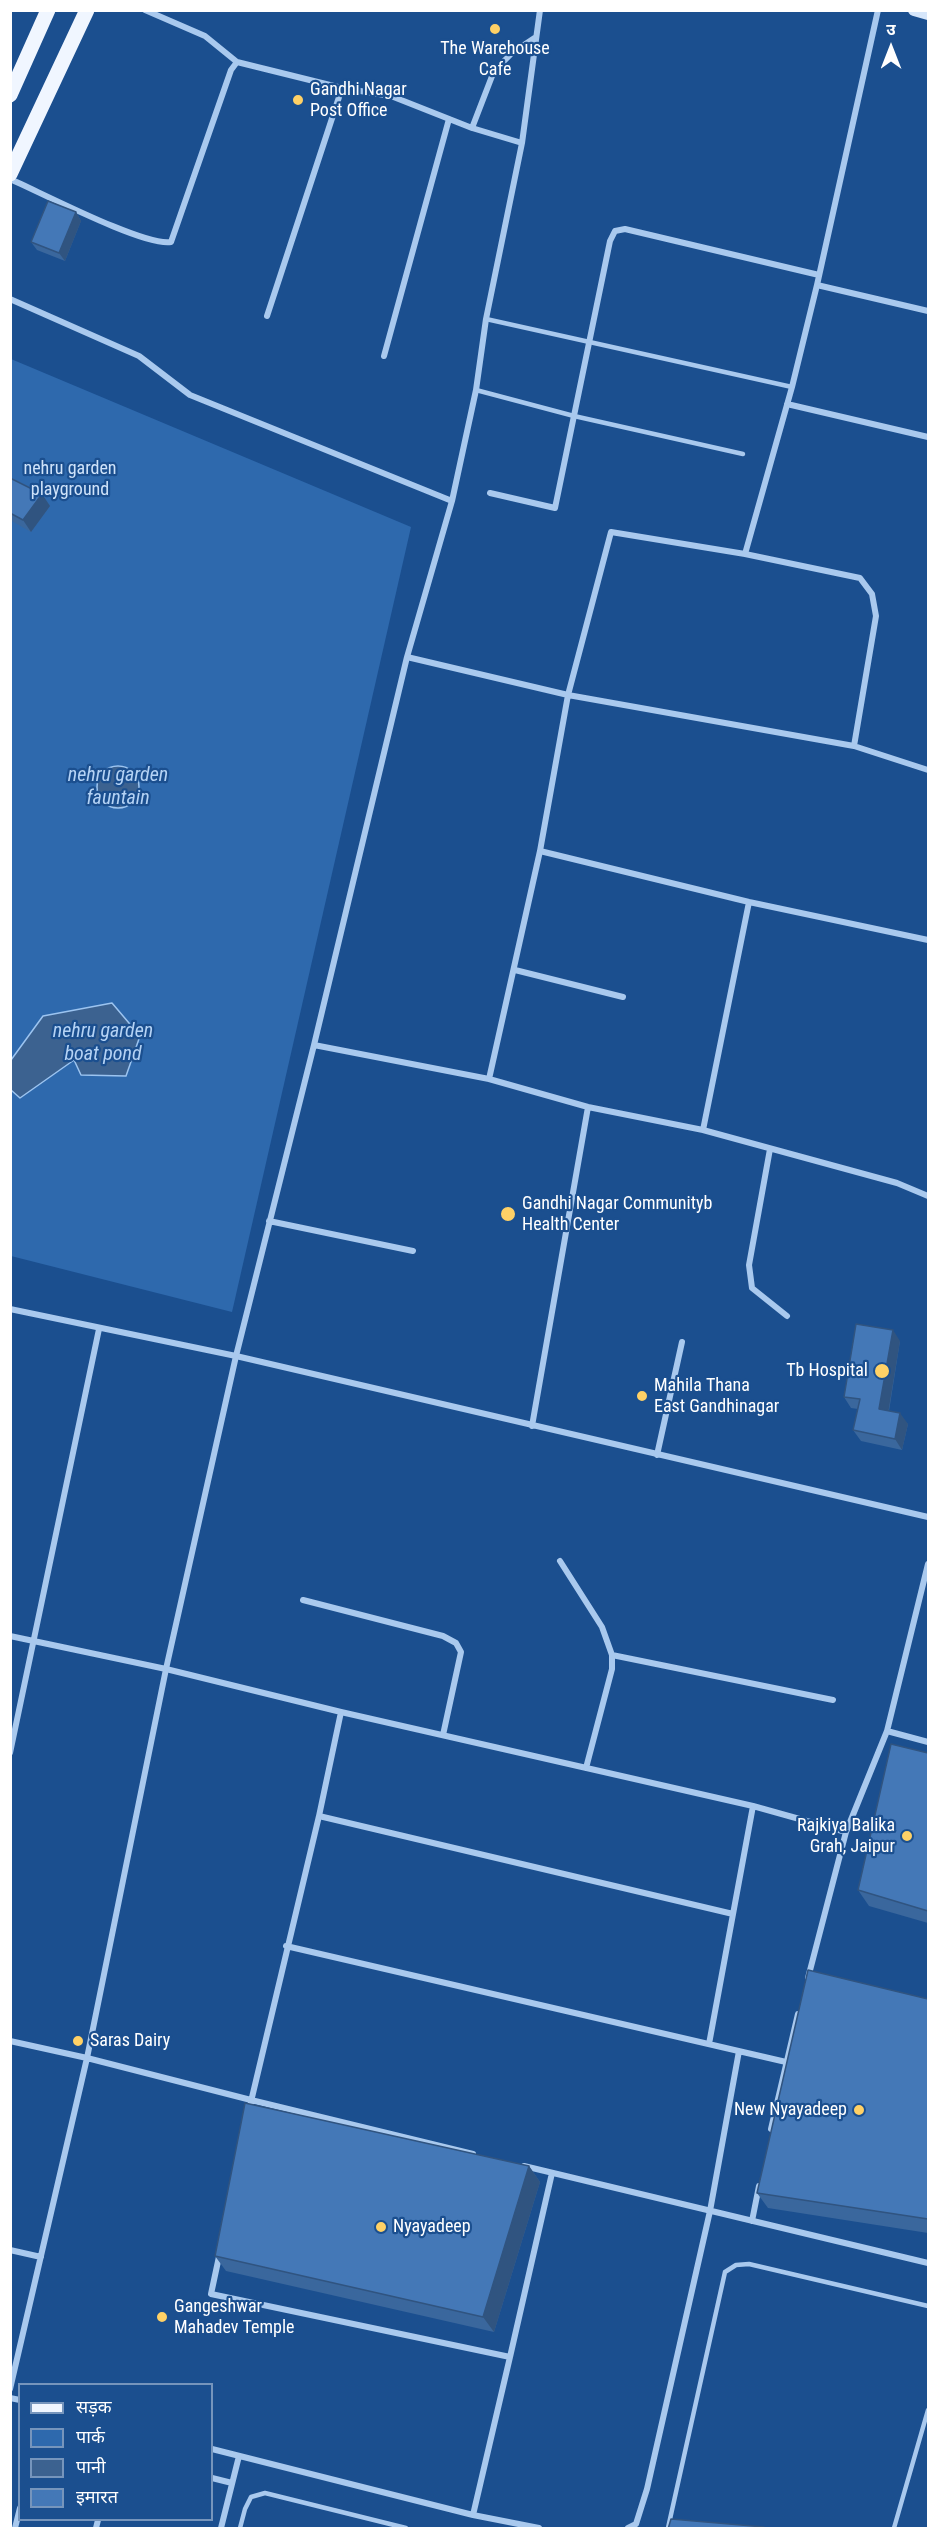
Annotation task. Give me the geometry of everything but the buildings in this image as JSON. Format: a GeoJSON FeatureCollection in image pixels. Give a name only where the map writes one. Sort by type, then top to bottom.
{"type":"FeatureCollection","features":[{"type":"Feature","properties":{"kind":"main road"},"geometry":{"type":"LineString","coordinates":[[10,95],[48,10]]}},
{"type":"Feature","properties":{"kind":"main road"},"geometry":{"type":"LineString","coordinates":[[10,174],[87,10]]}},
{"type":"Feature","properties":{"kind":"main road"},"geometry":{"type":"LineString","coordinates":[[914,10],[928,14]]}},
{"type":"Feature","properties":{"kind":"street"},"geometry":{"type":"LineString","coordinates":[[145,10],[205,36],[237,62],[342,88],[391,96],[472,128],[522,143]]}},
{"type":"Feature","properties":{"kind":"street"},"geometry":{"type":"LineString","coordinates":[[10,2389],[87,2058],[166,1669],[236,1356],[407,657],[452,501],[476,390],[486,319],[522,143],[540,10]]}},
{"type":"Feature","properties":{"kind":"street"},"geometry":{"type":"LineString","coordinates":[[745,554],[792,387],[817,285],[878,10]]}},
{"type":"Feature","properties":{"kind":"street"},"geometry":{"type":"LineString","coordinates":[[472,128],[494,71],[512,52],[537,37]]}},
{"type":"Feature","properties":{"kind":"street"},"geometry":{"type":"LineString","coordinates":[[10,179],[132,234],[164,243],[171,242],[231,70],[237,62]]}},
{"type":"Feature","properties":{"kind":"street"},"geometry":{"type":"LineString","coordinates":[[267,316],[342,88]]}},
{"type":"Feature","properties":{"kind":"street"},"geometry":{"type":"LineString","coordinates":[[384,356],[449,119]]}},
{"type":"Feature","properties":{"kind":"street"},"geometry":{"type":"LineString","coordinates":[[490,493],[555,508],[610,241],[615,231],[625,230],[819,275]]}},
{"type":"Feature","properties":{"kind":"street"},"geometry":{"type":"LineString","coordinates":[[817,285],[928,311]]}},
{"type":"Feature","properties":{"kind":"street"},"geometry":{"type":"LineString","coordinates":[[10,299],[139,356],[190,395],[452,501]]}},
{"type":"Feature","properties":{"kind":"street"},"geometry":{"type":"LineString","coordinates":[[787,404],[928,436]]}},
{"type":"Feature","properties":{"kind":"street"},"geometry":{"type":"LineString","coordinates":[[489,1079],[540,851],[568,695],[611,532],[745,554],[860,578],[872,594],[876,616],[854,746]]}},
{"type":"Feature","properties":{"kind":"street"},"geometry":{"type":"LineString","coordinates":[[407,657],[568,695],[854,746],[928,770]]}},
{"type":"Feature","properties":{"kind":"street"},"geometry":{"type":"LineString","coordinates":[[540,851],[749,902],[928,940]]}},
{"type":"Feature","properties":{"kind":"street"},"geometry":{"type":"LineString","coordinates":[[703,1130],[749,902]]}},
{"type":"Feature","properties":{"kind":"street"},"geometry":{"type":"LineString","coordinates":[[514,969],[623,997]]}},
{"type":"Feature","properties":{"kind":"street"},"geometry":{"type":"LineString","coordinates":[[314,1044],[489,1079],[588,1107],[703,1130],[897,1183],[928,1196]]}},
{"type":"Feature","properties":{"kind":"street"},"geometry":{"type":"LineString","coordinates":[[532,1426],[588,1107]]}},
{"type":"Feature","properties":{"kind":"street"},"geometry":{"type":"LineString","coordinates":[[770,1149],[749,1265],[753,1288],[786,1316]]}},
{"type":"Feature","properties":{"kind":"street"},"geometry":{"type":"LineString","coordinates":[[269,1221],[413,1251]]}},
{"type":"Feature","properties":{"kind":"street"},"geometry":{"type":"LineString","coordinates":[[10,1309],[236,1356],[928,1517]]}},
{"type":"Feature","properties":{"kind":"street"},"geometry":{"type":"LineString","coordinates":[[10,1753],[99,1329]]}},
{"type":"Feature","properties":{"kind":"street"},"geometry":{"type":"LineString","coordinates":[[657,1455],[682,1342]]}},
{"type":"Feature","properties":{"kind":"street"},"geometry":{"type":"LineString","coordinates":[[560,1561],[602,1627],[612,1655],[612,1669],[586,1768]]}},
{"type":"Feature","properties":{"kind":"street"},"geometry":{"type":"LineString","coordinates":[[807,1981],[846,1832],[887,1731],[928,1564]]}},
{"type":"Feature","properties":{"kind":"street"},"geometry":{"type":"LineString","coordinates":[[303,1600],[443,1636],[456,1643],[461,1652],[443,1735]]}},
{"type":"Feature","properties":{"kind":"street"},"geometry":{"type":"LineString","coordinates":[[10,1636],[166,1669],[340,1712],[753,1806],[846,1832]]}},
{"type":"Feature","properties":{"kind":"street"},"geometry":{"type":"LineString","coordinates":[[612,1655],[833,1700]]}},
{"type":"Feature","properties":{"kind":"street"},"geometry":{"type":"LineString","coordinates":[[246,2123],[286,1946],[319,1816],[340,1712]]}},
{"type":"Feature","properties":{"kind":"street"},"geometry":{"type":"LineString","coordinates":[[887,1731],[928,1742]]}},
{"type":"Feature","properties":{"kind":"street"},"geometry":{"type":"LineString","coordinates":[[709,2043],[753,1806]]}},
{"type":"Feature","properties":{"kind":"street"},"geometry":{"type":"LineString","coordinates":[[319,1816],[733,1914]]}},
{"type":"Feature","properties":{"kind":"street"},"geometry":{"type":"LineString","coordinates":[[286,1946],[786,2062]]}},
{"type":"Feature","properties":{"kind":"street"},"geometry":{"type":"LineString","coordinates":[[769,2141],[801,2004]]}},
{"type":"Feature","properties":{"kind":"street"},"geometry":{"type":"LineString","coordinates":[[10,2041],[483,2156]]}},
{"type":"Feature","properties":{"kind":"street"},"geometry":{"type":"LineString","coordinates":[[628,2529],[636,2524],[646,2489],[711,2211],[739,2050]]}},
{"type":"Feature","properties":{"kind":"street"},"geometry":{"type":"LineString","coordinates":[[517,2165],[928,2263]]}},
{"type":"Feature","properties":{"kind":"street"},"geometry":{"type":"LineString","coordinates":[[473,2515],[552,2173]]}},
{"type":"Feature","properties":{"kind":"street"},"geometry":{"type":"LineString","coordinates":[[752,2221],[762,2175]]}},
{"type":"Feature","properties":{"kind":"street"},"geometry":{"type":"LineString","coordinates":[[220,2248],[211,2294],[510,2357]]}},
{"type":"Feature","properties":{"kind":"street"},"geometry":{"type":"LineString","coordinates":[[10,2250],[40,2257]]}},
{"type":"Feature","properties":{"kind":"street"},"geometry":{"type":"LineString","coordinates":[[213,2449],[473,2515],[539,2529]]}},
{"type":"Feature","properties":{"kind":"street"},"geometry":{"type":"LineString","coordinates":[[221,2529],[239,2456]]}},
{"type":"Feature","properties":{"kind":"street"},"geometry":{"type":"LineString","coordinates":[[213,2478],[232,2483]]}},
{"type":"Feature","properties":{"kind":"lane"},"geometry":{"type":"LineString","coordinates":[[486,319],[792,387]]}},
{"type":"Feature","properties":{"kind":"lane"},"geometry":{"type":"LineString","coordinates":[[476,390],[574,416],[743,454]]}},
{"type":"Feature","properties":{"kind":"lane"},"geometry":{"type":"LineString","coordinates":[[668,2529],[725,2272],[736,2265],[749,2264],[928,2306]]}},
{"type":"Feature","properties":{"kind":"lane"},"geometry":{"type":"LineString","coordinates":[[894,2529],[928,2410]]}},
{"type":"Feature","properties":{"kind":"lane"},"geometry":{"type":"LineString","coordinates":[[240,2529],[251,2497],[264,2493],[406,2529]]}},
{"type":"Feature","properties":{"kind":"green space","name":"nehru garden playground"},"geometry":{"type":"Polygon","coordinates":[[[11,359],[411,527],[232,1312],[11,1256],[11,359]]]}},
{"type":"Feature","properties":{"kind":"water","name":"nehru garden fauntain"},"geometry":{"type":"Polygon","coordinates":[[[118,766],[133,772],[139,787],[133,802],[118,808],[103,802],[97,787],[103,772],[118,766]]]}},
{"type":"Feature","properties":{"kind":"water","name":"nehru garden boat pond"},"geometry":{"type":"Polygon","coordinates":[[[112,1003],[140,1036],[126,1076],[81,1075],[74,1060],[20,1098],[11,1090],[11,1060],[43,1016],[112,1003]]]}},
{"type":"Feature","properties":{"kind":"place","name":"The Warehouse Cafe"},"geometry":{"type":"Point","coordinates":[495,29]}},
{"type":"Feature","properties":{"kind":"place","name":"Gandhi Nagar Post Office"},"geometry":{"type":"Point","coordinates":[298,100]}},
{"type":"Feature","properties":{"kind":"place","name":"Gandhi Nagar Communityb Health Center"},"geometry":{"type":"Point","coordinates":[508,1214]}},
{"type":"Feature","properties":{"kind":"place","name":"Tb Hospital"},"geometry":{"type":"Point","coordinates":[882,1371]}},
{"type":"Feature","properties":{"kind":"place","name":"Mahila Thana East Gandhinagar"},"geometry":{"type":"Point","coordinates":[642,1396]}},
{"type":"Feature","properties":{"kind":"place","name":"Rajkiya Balika Grah, Jaipur"},"geometry":{"type":"Point","coordinates":[907,1836]}},
{"type":"Feature","properties":{"kind":"place","name":"Saras Dairy"},"geometry":{"type":"Point","coordinates":[78,2041]}},
{"type":"Feature","properties":{"kind":"place","name":"New Nyayadeep"},"geometry":{"type":"Point","coordinates":[859,2110]}},
{"type":"Feature","properties":{"kind":"place","name":"Nyayadeep"},"geometry":{"type":"Point","coordinates":[381,2227]}},
{"type":"Feature","properties":{"kind":"place","name":"Gangeshwar Mahadev Temple"},"geometry":{"type":"Point","coordinates":[162,2317]}}]}
